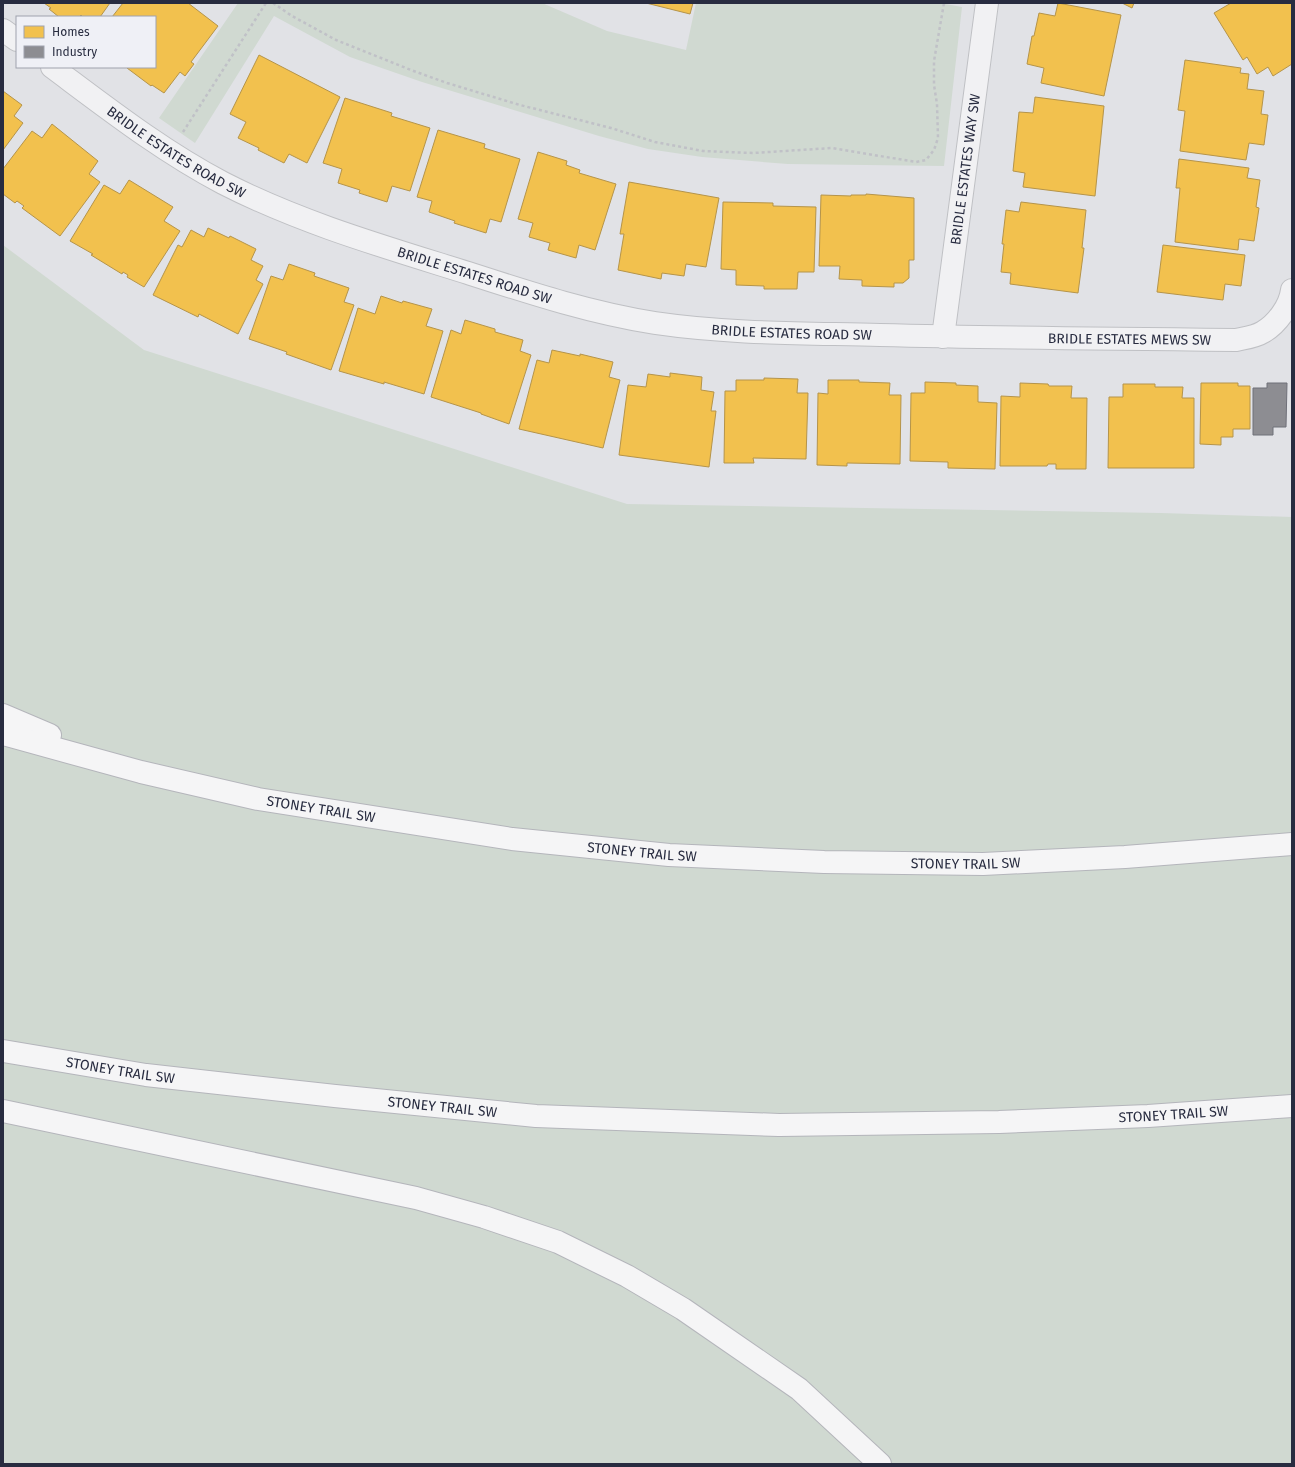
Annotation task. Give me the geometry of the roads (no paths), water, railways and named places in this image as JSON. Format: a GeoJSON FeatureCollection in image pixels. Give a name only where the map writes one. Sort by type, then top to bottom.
{"type":"FeatureCollection","features":[{"type":"Feature","properties":{"kind":"highway"},"geometry":{"type":"LineString","coordinates":[[3,715],[141,772]]}},
{"type":"Feature","properties":{"kind":"highway","name":"STONEY TRAIL SW"},"geometry":{"type":"LineString","coordinates":[[3,734],[141,772],[258,799],[512,839],[669,855],[824,862],[983,864],[1126,857],[1292,844]]}},
{"type":"Feature","properties":{"kind":"highway","name":"STONEY TRAIL SW"},"geometry":{"type":"LineString","coordinates":[[3,1051],[146,1075],[335,1096],[544,1116],[779,1126],[1007,1122],[1148,1116],[1292,1106]]}},
{"type":"Feature","properties":{"kind":"highway"},"geometry":{"type":"LineString","coordinates":[[3,1111],[416,1198],[484,1216],[558,1242],[627,1276],[683,1309],[798,1389],[880,1464]]}},
{"type":"Feature","properties":{"kind":"street","name":"BRIDLE ESTATES WAY SW"},"geometry":{"type":"LineString","coordinates":[[943,337],[987,3]]}},
{"type":"Feature","properties":{"kind":"street"},"geometry":{"type":"LineString","coordinates":[[3,30],[16,39]]}},
{"type":"Feature","properties":{"kind":"street","name":"BRIDLE ESTATES ROAD SW"},"geometry":{"type":"LineString","coordinates":[[53,68],[124,121],[170,151],[221,182],[278,209],[320,226],[552,300],[655,323],[736,332],[943,337]]}},
{"type":"Feature","properties":{"kind":"street","name":"BRIDLE ESTATES MEWS SW"},"geometry":{"type":"LineString","coordinates":[[943,337],[1236,340],[1250,337],[1262,332],[1273,323],[1286,307],[1292,290]]}}]}
